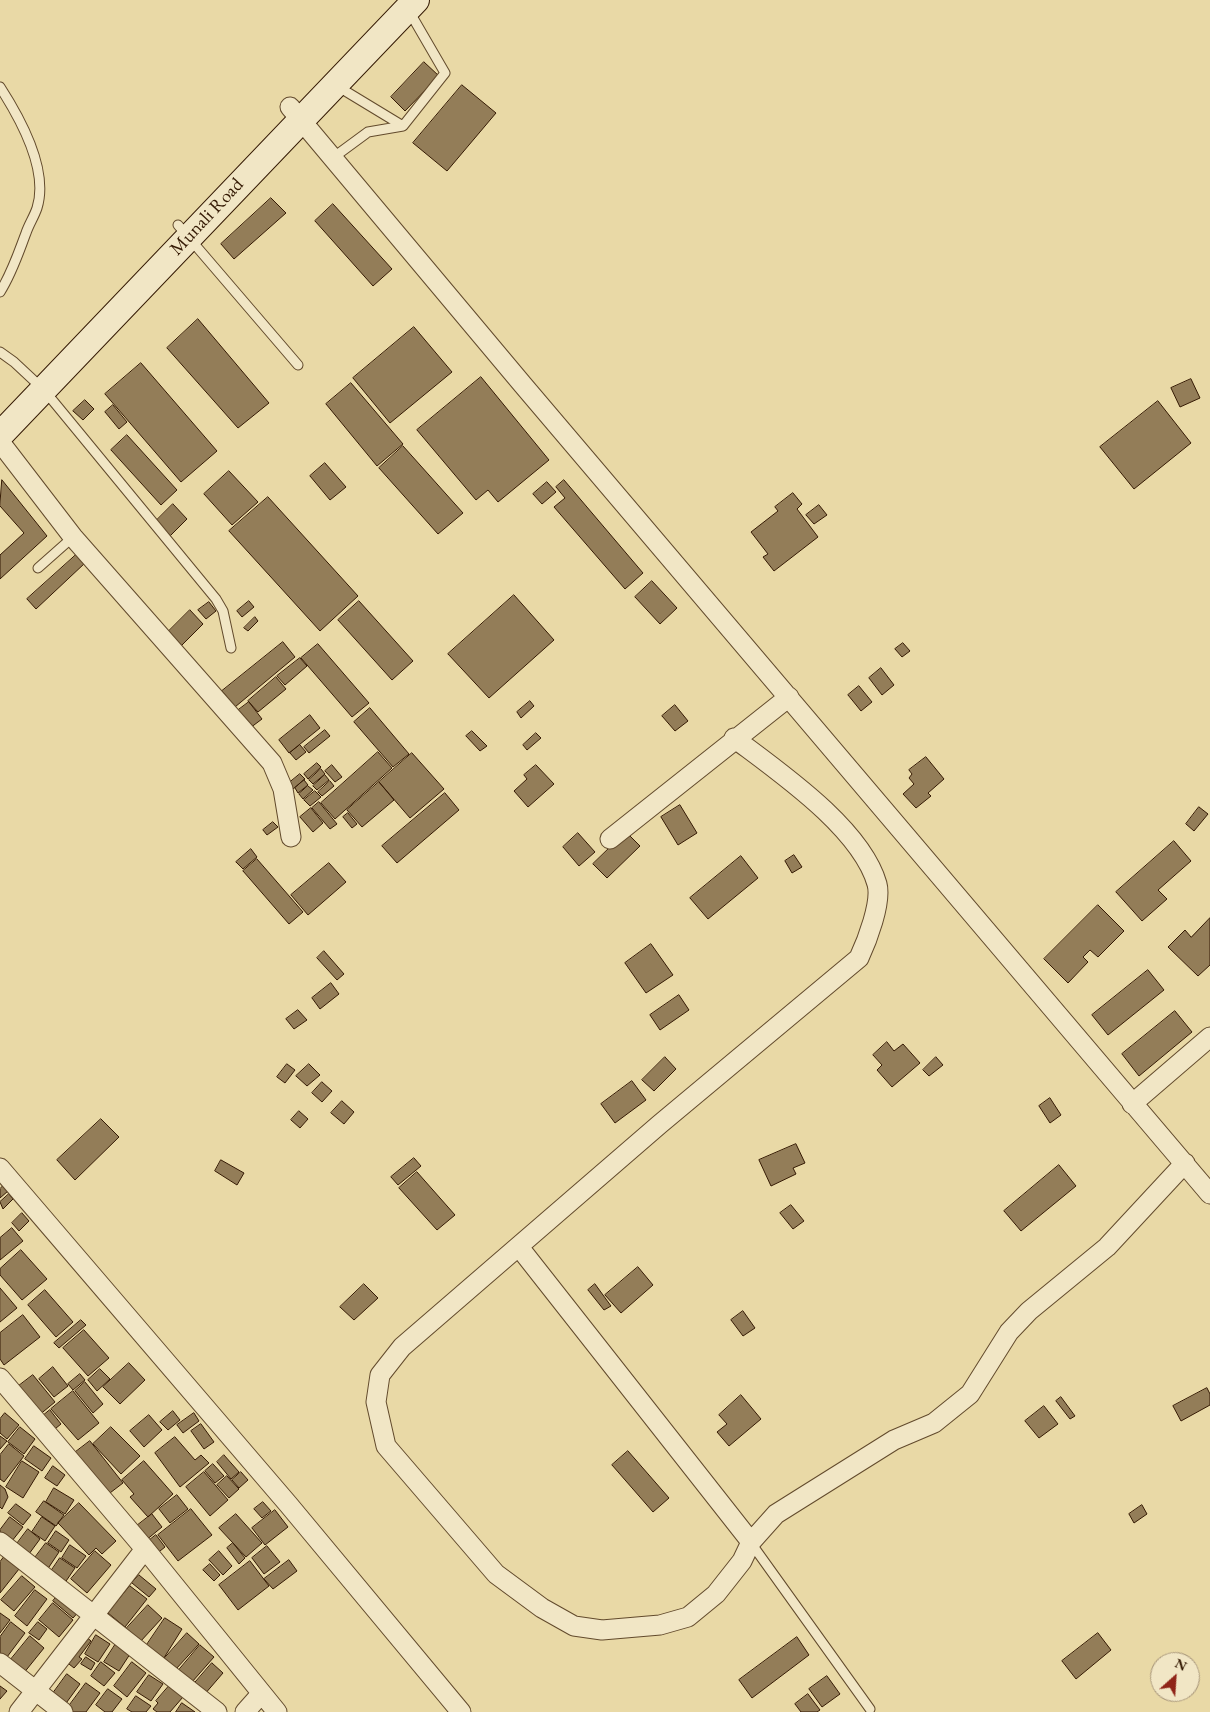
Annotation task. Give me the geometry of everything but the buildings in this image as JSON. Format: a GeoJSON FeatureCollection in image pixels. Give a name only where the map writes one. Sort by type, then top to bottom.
{"type":"FeatureCollection","features":[{"type":"Feature","properties":{"kind":"main road","name":"Munali Road"},"geometry":{"type":"LineString","coordinates":[[296,113],[334,84],[406,3]]}},
{"type":"Feature","properties":{"kind":"main road","name":"Munali Road"},"geometry":{"type":"LineString","coordinates":[[0,435],[38,384],[296,113],[406,3]]}},
{"type":"Feature","properties":{"kind":"main road","name":"Munali Road"},"geometry":{"type":"LineString","coordinates":[[0,411],[38,384]]}},
{"type":"Feature","properties":{"kind":"street"},"geometry":{"type":"LineString","coordinates":[[296,113],[523,384],[1210,1194]]}},
{"type":"Feature","properties":{"kind":"street"},"geometry":{"type":"LineString","coordinates":[[0,442],[73,537],[272,763],[283,789],[292,837]]}},
{"type":"Feature","properties":{"kind":"street"},"geometry":{"type":"LineString","coordinates":[[610,839],[734,738],[789,697]]}},
{"type":"Feature","properties":{"kind":"street"},"geometry":{"type":"LineString","coordinates":[[734,738],[786,776],[828,813],[866,859],[877,886],[872,931],[859,958],[660,1124],[402,1347],[380,1375],[376,1402],[386,1446],[496,1574],[542,1608],[574,1626],[602,1630],[660,1625],[688,1618],[716,1594],[742,1561],[751,1542],[776,1514],[803,1495],[894,1440],[934,1424],[970,1394],[1009,1332],[1029,1311],[1106,1247],[1185,1163]]}},
{"type":"Feature","properties":{"kind":"street"},"geometry":{"type":"LineString","coordinates":[[1132,1104],[1210,1037]]}},
{"type":"Feature","properties":{"kind":"street"},"geometry":{"type":"LineString","coordinates":[[0,1168],[288,1504],[461,1712]]}},
{"type":"Feature","properties":{"kind":"street"},"geometry":{"type":"LineString","coordinates":[[519,1247],[751,1542]]}},
{"type":"Feature","properties":{"kind":"street"},"geometry":{"type":"LineString","coordinates":[[0,1378],[144,1549],[277,1712]]}},
{"type":"Feature","properties":{"kind":"street"},"geometry":{"type":"LineString","coordinates":[[0,1542],[217,1712]]}},
{"type":"Feature","properties":{"kind":"street"},"geometry":{"type":"LineString","coordinates":[[19,1712],[144,1549]]}},
{"type":"Feature","properties":{"kind":"street"},"geometry":{"type":"LineString","coordinates":[[0,1664],[63,1712]]}},
{"type":"Feature","properties":{"kind":"street"},"geometry":{"type":"LineString","coordinates":[[245,1712],[261,1694]]}},
{"type":"Feature","properties":{"kind":"lane"},"geometry":{"type":"LineString","coordinates":[[334,157],[368,132],[403,126],[445,73],[406,3]]}},
{"type":"Feature","properties":{"kind":"lane"},"geometry":{"type":"LineString","coordinates":[[334,84],[403,126]]}},
{"type":"Feature","properties":{"kind":"lane"},"geometry":{"type":"LineString","coordinates":[[0,87],[16,112],[33,153],[40,178],[37,208],[26,231],[12,274],[0,292]]}},
{"type":"Feature","properties":{"kind":"lane"},"geometry":{"type":"LineString","coordinates":[[183,231],[298,365]]}},
{"type":"Feature","properties":{"kind":"lane"},"geometry":{"type":"LineString","coordinates":[[0,352],[38,384],[216,599],[223,611],[231,648]]}},
{"type":"Feature","properties":{"kind":"lane"},"geometry":{"type":"LineString","coordinates":[[38,568],[73,537]]}},
{"type":"Feature","properties":{"kind":"lane"},"geometry":{"type":"LineString","coordinates":[[751,1542],[870,1709]]}}]}
